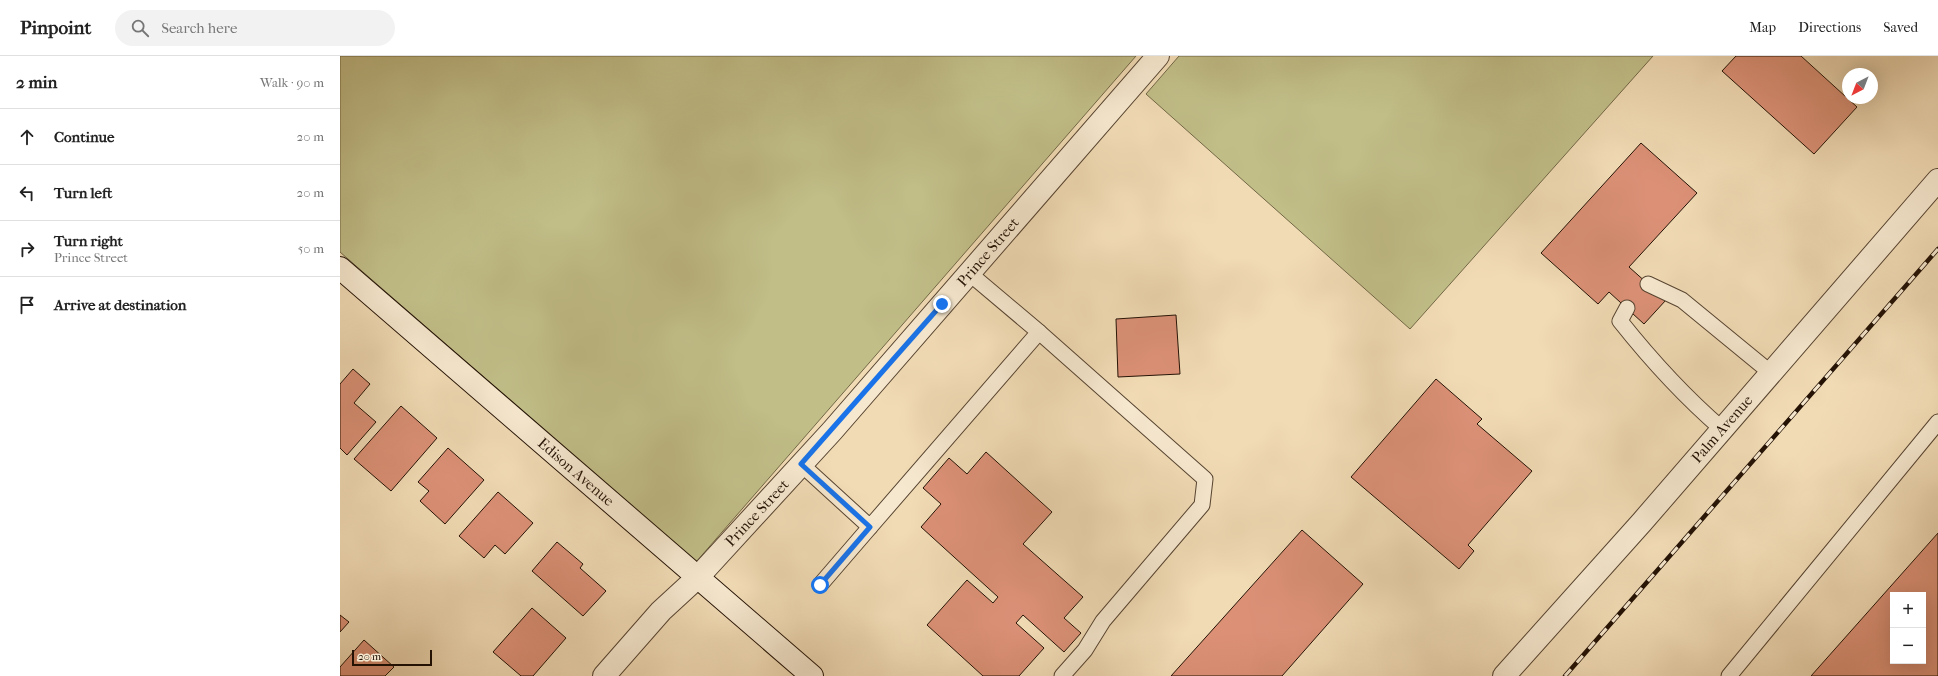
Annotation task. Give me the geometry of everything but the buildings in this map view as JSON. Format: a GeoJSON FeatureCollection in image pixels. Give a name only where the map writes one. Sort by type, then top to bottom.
{"type":"FeatureCollection","features":[{"type":"Feature","properties":{"kind":"street","name":"Prince Street"},"geometry":{"type":"LineString","coordinates":[[604,676],[661,611],[698,577],[801,464],[1158,56]]}},
{"type":"Feature","properties":{"kind":"street","name":"Palm Avenue"},"geometry":{"type":"LineString","coordinates":[[1504,676],[1771,373],[1938,180]]}},
{"type":"Feature","properties":{"kind":"street","name":"Edison Avenue"},"geometry":{"type":"LineString","coordinates":[[340,268],[812,676]]}},
{"type":"Feature","properties":{"kind":"lane"},"geometry":{"type":"LineString","coordinates":[[969,273],[1039,332],[1205,478],[1202,505],[1103,621],[1085,650],[1062,676]]}},
{"type":"Feature","properties":{"kind":"lane"},"geometry":{"type":"LineString","coordinates":[[1648,284],[1682,300],[1771,373]]}},
{"type":"Feature","properties":{"kind":"lane"},"geometry":{"type":"LineString","coordinates":[[1627,308],[1620,321],[1639,346],[1695,406],[1722,429]]}},
{"type":"Feature","properties":{"kind":"lane"},"geometry":{"type":"LineString","coordinates":[[820,585],[1039,332]]}},
{"type":"Feature","properties":{"kind":"lane"},"geometry":{"type":"LineString","coordinates":[[1729,676],[1938,422]]}},
{"type":"Feature","properties":{"kind":"lane"},"geometry":{"type":"LineString","coordinates":[[801,464],[870,527]]}},
{"type":"Feature","properties":{"kind":"shaded area"},"geometry":{"type":"Polygon","coordinates":[[[340,56],[1136,56],[696,562],[340,252],[340,56]]]}},
{"type":"Feature","properties":{"kind":"shaded area"},"geometry":{"type":"Polygon","coordinates":[[[1179,56],[1653,56],[1410,329],[1146,94],[1179,56]]]}},
{"type":"Feature","properties":{"kind":"railway"},"geometry":{"type":"LineString","coordinates":[[1565,676],[1938,249]]}},
{"type":"Feature","properties":{"kind":"route"},"geometry":{"type":"LineString","coordinates":[[820,585],[870,527],[801,464],[832,431],[942,304]]}}]}
